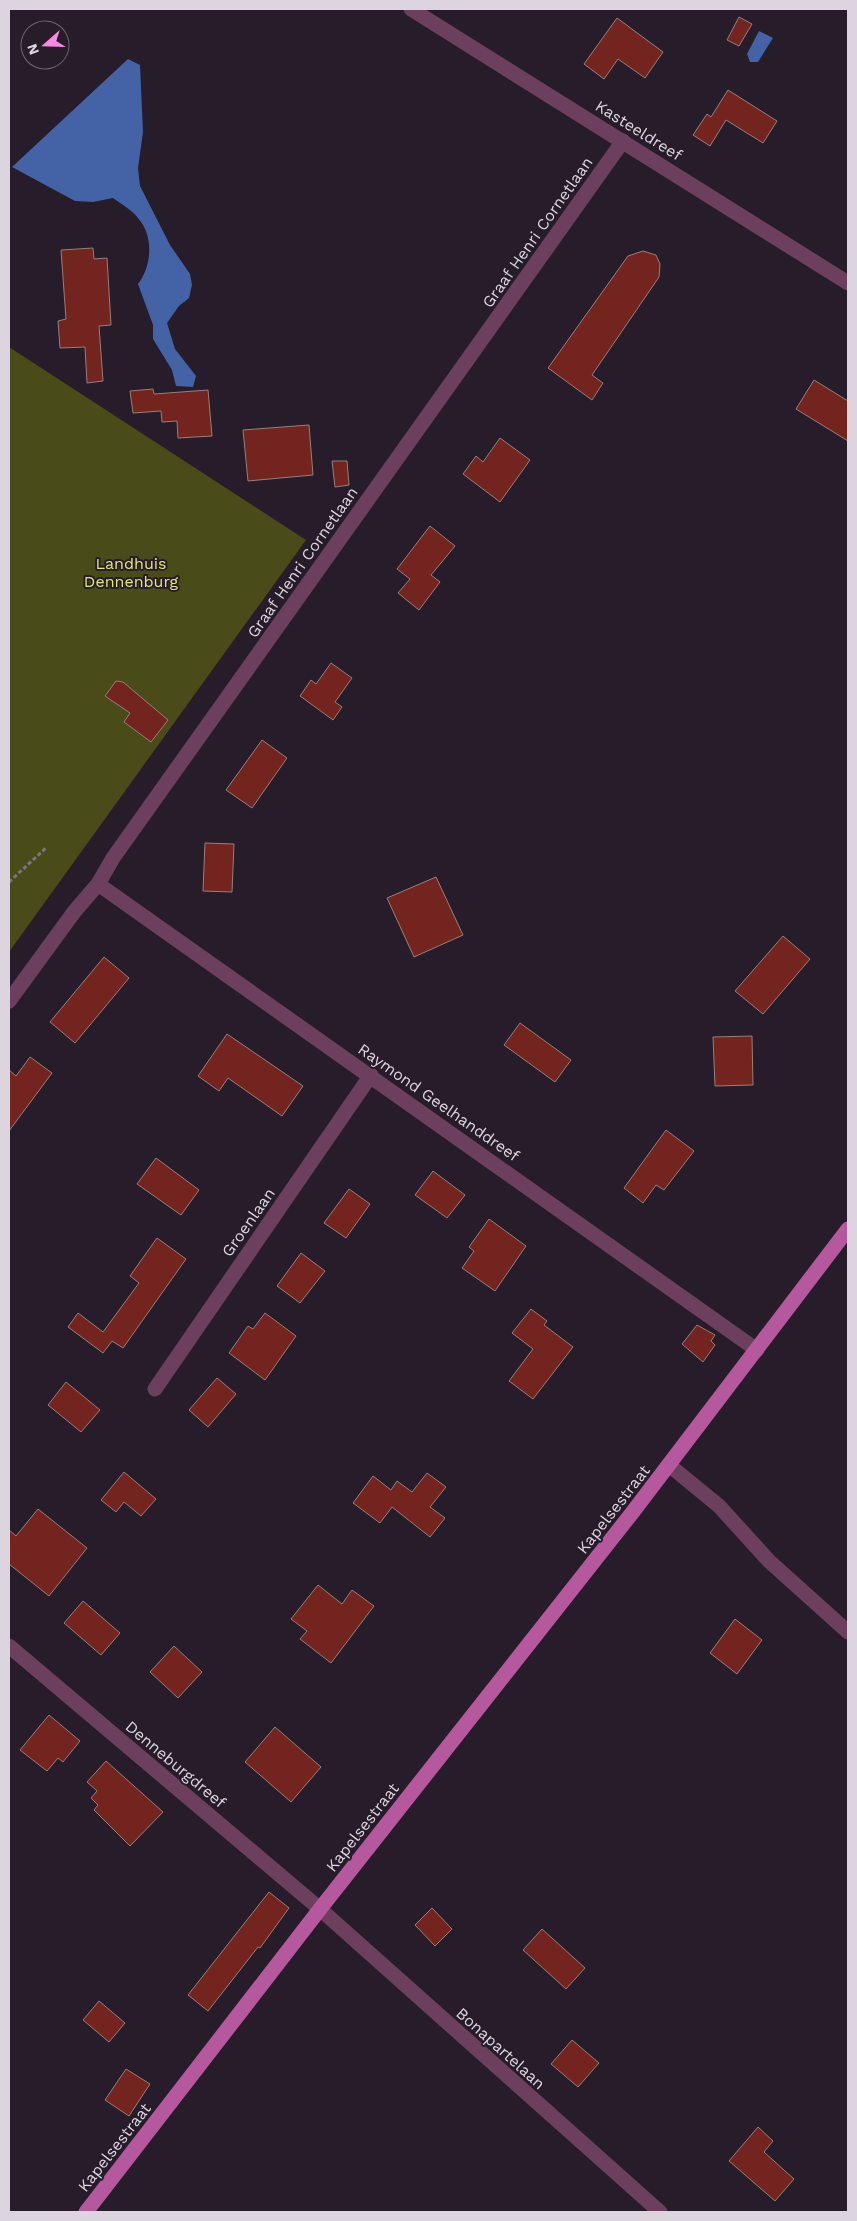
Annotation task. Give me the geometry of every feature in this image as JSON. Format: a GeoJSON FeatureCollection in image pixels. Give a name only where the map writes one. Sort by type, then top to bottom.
{"type":"FeatureCollection","features":[{"type":"Feature","properties":{"kind":"main road","name":"Kapelsestraat"},"geometry":{"type":"LineString","coordinates":[[86,2212],[320,1909],[669,1466],[848,1229]]}},
{"type":"Feature","properties":{"kind":"street","name":"Kasteeldreef"},"geometry":{"type":"LineString","coordinates":[[411,9],[848,282]]}},
{"type":"Feature","properties":{"kind":"street","name":"Graaf Henri Cornetlaan"},"geometry":{"type":"LineString","coordinates":[[9,1002],[74,912],[98,884],[113,858],[623,141]]}},
{"type":"Feature","properties":{"kind":"street","name":"Raymond Geelhanddreef"},"geometry":{"type":"LineString","coordinates":[[98,884],[371,1075],[757,1350]]}},
{"type":"Feature","properties":{"kind":"street","name":"Groenlaan"},"geometry":{"type":"LineString","coordinates":[[155,1389],[371,1075]]}},
{"type":"Feature","properties":{"kind":"street","name":"Kapelsestraat"},"geometry":{"type":"LineString","coordinates":[[669,1466],[718,1506],[769,1561],[848,1632]]}},
{"type":"Feature","properties":{"kind":"street","name":"Denneburgdreef"},"geometry":{"type":"LineString","coordinates":[[9,1646],[320,1909]]}},
{"type":"Feature","properties":{"kind":"street","name":"Bonapartelaan"},"geometry":{"type":"LineString","coordinates":[[320,1909],[660,2212]]}},
{"type":"Feature","properties":{"kind":"path"},"geometry":{"type":"LineString","coordinates":[[9,882],[47,847]]}},
{"type":"Feature","properties":{"kind":"green space","name":"Landhuis Dennenburg"},"geometry":{"type":"Polygon","coordinates":[[[9,347],[306,540],[9,952],[9,347]]]}},
{"type":"Feature","properties":{"kind":"water"},"geometry":{"type":"Polygon","coordinates":[[[759,31],[773,38],[758,62],[750,62],[747,54],[759,31]]]}},
{"type":"Feature","properties":{"kind":"water"},"geometry":{"type":"Polygon","coordinates":[[[128,59],[140,65],[143,132],[138,168],[140,186],[170,245],[190,274],[192,285],[189,298],[179,306],[167,323],[175,349],[196,376],[193,387],[176,386],[172,370],[153,339],[153,325],[138,284],[146,269],[149,242],[147,233],[138,218],[113,198],[93,202],[75,201],[12,167],[128,59]]]}},
{"type":"Feature","properties":{"kind":"building"},"geometry":{"type":"Polygon","coordinates":[[[739,17],[752,24],[739,46],[727,40],[739,17]]]}},
{"type":"Feature","properties":{"kind":"building"},"geometry":{"type":"Polygon","coordinates":[[[617,18],[663,52],[645,78],[618,59],[604,79],[584,64],[617,18]]]}},
{"type":"Feature","properties":{"kind":"building"},"geometry":{"type":"Polygon","coordinates":[[[728,90],[777,121],[763,143],[726,120],[710,146],[693,135],[707,114],[711,117],[728,90]]]}},
{"type":"Feature","properties":{"kind":"building"},"geometry":{"type":"Polygon","coordinates":[[[93,248],[94,259],[107,258],[111,325],[99,326],[103,381],[87,383],[85,347],[60,348],[58,321],[66,319],[61,250],[93,248]]]}},
{"type":"Feature","properties":{"kind":"building"},"geometry":{"type":"Polygon","coordinates":[[[643,251],[656,255],[660,264],[659,277],[592,375],[603,383],[592,400],[548,368],[628,256],[643,251]]]}},
{"type":"Feature","properties":{"kind":"building"},"geometry":{"type":"Polygon","coordinates":[[[814,380],[848,401],[848,441],[796,409],[814,380]]]}},
{"type":"Feature","properties":{"kind":"building"},"geometry":{"type":"Polygon","coordinates":[[[153,389],[154,394],[208,390],[212,436],[178,438],[177,421],[162,422],[161,411],[133,413],[130,391],[153,389]]]}},
{"type":"Feature","properties":{"kind":"building"},"geometry":{"type":"Polygon","coordinates":[[[309,425],[313,475],[248,481],[243,430],[309,425]]]}},
{"type":"Feature","properties":{"kind":"building"},"geometry":{"type":"Polygon","coordinates":[[[500,438],[530,460],[500,502],[463,474],[476,456],[483,462],[500,438]]]}},
{"type":"Feature","properties":{"kind":"building"},"geometry":{"type":"Polygon","coordinates":[[[332,461],[347,461],[349,485],[335,487],[332,461]]]}},
{"type":"Feature","properties":{"kind":"building"},"geometry":{"type":"Polygon","coordinates":[[[430,526],[455,546],[431,575],[440,582],[419,610],[398,593],[410,579],[397,569],[430,526]]]}},
{"type":"Feature","properties":{"kind":"building"},"geometry":{"type":"Polygon","coordinates":[[[331,663],[352,678],[335,702],[342,707],[333,720],[300,696],[311,680],[316,684],[331,663]]]}},
{"type":"Feature","properties":{"kind":"building"},"geometry":{"type":"Polygon","coordinates":[[[116,681],[123,682],[168,720],[151,742],[124,722],[130,713],[105,696],[116,681]]]}},
{"type":"Feature","properties":{"kind":"building"},"geometry":{"type":"Polygon","coordinates":[[[262,740],[287,758],[252,808],[226,790],[262,740]]]}},
{"type":"Feature","properties":{"kind":"building"},"geometry":{"type":"Polygon","coordinates":[[[205,843],[234,844],[232,892],[203,891],[205,843]]]}},
{"type":"Feature","properties":{"kind":"building"},"geometry":{"type":"Polygon","coordinates":[[[436,877],[463,935],[414,957],[387,898],[436,877]]]}},
{"type":"Feature","properties":{"kind":"building"},"geometry":{"type":"Polygon","coordinates":[[[783,936],[810,959],[763,1014],[735,991],[783,936]]]}},
{"type":"Feature","properties":{"kind":"building"},"geometry":{"type":"Polygon","coordinates":[[[104,957],[129,978],[75,1043],[50,1022],[104,957]]]}},
{"type":"Feature","properties":{"kind":"building"},"geometry":{"type":"Polygon","coordinates":[[[520,1023],[571,1060],[555,1082],[504,1045],[520,1023]]]}},
{"type":"Feature","properties":{"kind":"building"},"geometry":{"type":"Polygon","coordinates":[[[227,1034],[303,1086],[282,1116],[228,1078],[219,1091],[198,1076],[227,1034]]]}},
{"type":"Feature","properties":{"kind":"building"},"geometry":{"type":"Polygon","coordinates":[[[752,1036],[753,1085],[715,1086],[713,1037],[752,1036]]]}},
{"type":"Feature","properties":{"kind":"building"},"geometry":{"type":"Polygon","coordinates":[[[30,1057],[52,1073],[9,1131],[9,1070],[16,1076],[30,1057]]]}},
{"type":"Feature","properties":{"kind":"building"},"geometry":{"type":"Polygon","coordinates":[[[666,1130],[694,1151],[664,1190],[656,1185],[643,1203],[624,1188],[666,1130]]]}},
{"type":"Feature","properties":{"kind":"building"},"geometry":{"type":"Polygon","coordinates":[[[156,1158],[199,1190],[181,1215],[137,1184],[156,1158]]]}},
{"type":"Feature","properties":{"kind":"building"},"geometry":{"type":"Polygon","coordinates":[[[433,1171],[465,1195],[447,1218],[415,1195],[433,1171]]]}},
{"type":"Feature","properties":{"kind":"building"},"geometry":{"type":"Polygon","coordinates":[[[349,1189],[370,1204],[346,1238],[324,1223],[349,1189]]]}},
{"type":"Feature","properties":{"kind":"building"},"geometry":{"type":"Polygon","coordinates":[[[489,1219],[526,1246],[495,1291],[462,1268],[474,1251],[469,1247],[489,1219]]]}},
{"type":"Feature","properties":{"kind":"building"},"geometry":{"type":"Polygon","coordinates":[[[157,1238],[186,1259],[123,1348],[112,1341],[103,1353],[68,1327],[78,1313],[103,1332],[139,1283],[130,1276],[157,1238]]]}},
{"type":"Feature","properties":{"kind":"building"},"geometry":{"type":"Polygon","coordinates":[[[301,1253],[325,1271],[300,1303],[277,1286],[301,1253]]]}},
{"type":"Feature","properties":{"kind":"building"},"geometry":{"type":"Polygon","coordinates":[[[531,1309],[547,1321],[544,1325],[573,1347],[533,1399],[509,1381],[533,1349],[512,1333],[531,1309]]]}},
{"type":"Feature","properties":{"kind":"building"},"geometry":{"type":"Polygon","coordinates":[[[265,1313],[296,1336],[265,1380],[229,1353],[248,1326],[253,1329],[265,1313]]]}},
{"type":"Feature","properties":{"kind":"building"},"geometry":{"type":"Polygon","coordinates":[[[697,1325],[715,1335],[711,1341],[715,1345],[703,1362],[682,1344],[697,1325]]]}},
{"type":"Feature","properties":{"kind":"building"},"geometry":{"type":"Polygon","coordinates":[[[217,1378],[236,1394],[208,1427],[189,1410],[217,1378]]]}},
{"type":"Feature","properties":{"kind":"building"},"geometry":{"type":"Polygon","coordinates":[[[66,1382],[100,1410],[81,1432],[48,1405],[66,1382]]]}},
{"type":"Feature","properties":{"kind":"building"},"geometry":{"type":"Polygon","coordinates":[[[124,1472],[156,1499],[141,1516],[124,1502],[116,1512],[101,1500],[124,1472]]]}},
{"type":"Feature","properties":{"kind":"building"},"geometry":{"type":"Polygon","coordinates":[[[427,1473],[446,1487],[430,1507],[445,1518],[430,1537],[392,1507],[380,1523],[353,1503],[373,1476],[391,1490],[397,1481],[412,1492],[427,1473]]]}},
{"type":"Feature","properties":{"kind":"building"},"geometry":{"type":"Polygon","coordinates":[[[38,1509],[87,1548],[49,1596],[9,1564],[9,1530],[16,1536],[38,1509]]]}},
{"type":"Feature","properties":{"kind":"building"},"geometry":{"type":"Polygon","coordinates":[[[318,1585],[342,1604],[352,1590],[374,1606],[331,1663],[300,1639],[307,1631],[291,1619],[318,1585]]]}},
{"type":"Feature","properties":{"kind":"building"},"geometry":{"type":"Polygon","coordinates":[[[83,1601],[120,1633],[101,1655],[64,1623],[83,1601]]]}},
{"type":"Feature","properties":{"kind":"building"},"geometry":{"type":"Polygon","coordinates":[[[735,1619],[762,1640],[737,1674],[710,1653],[735,1619]]]}},
{"type":"Feature","properties":{"kind":"building"},"geometry":{"type":"Polygon","coordinates":[[[174,1646],[202,1672],[178,1698],[150,1672],[174,1646]]]}},
{"type":"Feature","properties":{"kind":"building"},"geometry":{"type":"Polygon","coordinates":[[[49,1715],[80,1741],[63,1762],[58,1758],[47,1771],[20,1750],[49,1715]]]}},
{"type":"Feature","properties":{"kind":"building"},"geometry":{"type":"Polygon","coordinates":[[[275,1727],[321,1767],[291,1802],[245,1762],[275,1727]]]}},
{"type":"Feature","properties":{"kind":"building"},"geometry":{"type":"Polygon","coordinates":[[[106,1761],[163,1812],[130,1846],[94,1810],[98,1805],[91,1798],[97,1791],[87,1782],[106,1761]]]}},
{"type":"Feature","properties":{"kind":"building"},"geometry":{"type":"Polygon","coordinates":[[[269,1892],[289,1908],[260,1948],[258,1947],[208,2011],[188,1995],[269,1892]]]}},
{"type":"Feature","properties":{"kind":"building"},"geometry":{"type":"Polygon","coordinates":[[[432,1908],[452,1929],[435,1946],[415,1925],[432,1908]]]}},
{"type":"Feature","properties":{"kind":"building"},"geometry":{"type":"Polygon","coordinates":[[[542,1929],[585,1968],[566,1989],[523,1950],[542,1929]]]}},
{"type":"Feature","properties":{"kind":"building"},"geometry":{"type":"Polygon","coordinates":[[[99,2001],[125,2023],[109,2042],[83,2020],[99,2001]]]}},
{"type":"Feature","properties":{"kind":"building"},"geometry":{"type":"Polygon","coordinates":[[[572,2040],[599,2063],[578,2087],[551,2064],[572,2040]]]}},
{"type":"Feature","properties":{"kind":"building"},"geometry":{"type":"Polygon","coordinates":[[[126,2069],[150,2084],[129,2116],[105,2100],[126,2069]]]}},
{"type":"Feature","properties":{"kind":"building"},"geometry":{"type":"Polygon","coordinates":[[[758,2127],[773,2141],[764,2152],[794,2179],[775,2201],[729,2161],[758,2127]]]}}]}
